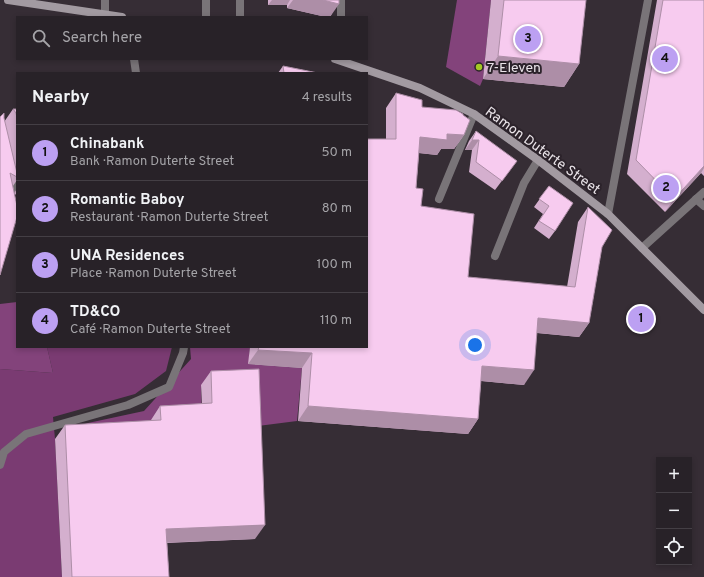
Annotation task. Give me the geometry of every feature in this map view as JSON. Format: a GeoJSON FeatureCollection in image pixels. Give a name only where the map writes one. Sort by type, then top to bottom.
{"type":"FeatureCollection","features":[{"type":"Feature","properties":{"kind":"main road"},"geometry":{"type":"LineString","coordinates":[[8,0],[116,16]]}},
{"type":"Feature","properties":{"kind":"main road","name":"Ramon Duterte Street"},"geometry":{"type":"LineString","coordinates":[[338,60],[420,88],[474,114],[538,160],[608,214],[704,310]]}},
{"type":"Feature","properties":{"kind":"street"},"geometry":{"type":"LineString","coordinates":[[104,14],[105,0]]}},
{"type":"Feature","properties":{"kind":"street"},"geometry":{"type":"LineString","coordinates":[[206,0],[206,16]]}},
{"type":"Feature","properties":{"kind":"street"},"geometry":{"type":"LineString","coordinates":[[240,0],[240,16]]}},
{"type":"Feature","properties":{"kind":"street"},"geometry":{"type":"LineString","coordinates":[[341,0],[341,16]]}},
{"type":"Feature","properties":{"kind":"street"},"geometry":{"type":"LineString","coordinates":[[608,214],[648,0]]}},
{"type":"Feature","properties":{"kind":"street"},"geometry":{"type":"LineString","coordinates":[[134,60],[136,72]]}},
{"type":"Feature","properties":{"kind":"street"},"geometry":{"type":"LineString","coordinates":[[439,199],[474,114]]}},
{"type":"Feature","properties":{"kind":"street"},"geometry":{"type":"LineString","coordinates":[[495,256],[524,183],[538,160]]}},
{"type":"Feature","properties":{"kind":"street"},"geometry":{"type":"LineString","coordinates":[[9,166],[14,188]]}},
{"type":"Feature","properties":{"kind":"street"},"geometry":{"type":"LineString","coordinates":[[642,248],[704,192]]}},
{"type":"Feature","properties":{"kind":"street"},"geometry":{"type":"LineString","coordinates":[[696,198],[704,206]]}},
{"type":"Feature","properties":{"kind":"street"},"geometry":{"type":"LineString","coordinates":[[0,464],[4,452],[26,434],[128,405],[169,387],[184,353],[184,348]]}},
{"type":"Feature","properties":{"kind":"shaded area"},"geometry":{"type":"Polygon","coordinates":[[[457,0],[491,0],[483,79],[480,86],[446,67],[457,0]]]}},
{"type":"Feature","properties":{"kind":"shaded area"},"geometry":{"type":"Polygon","coordinates":[[[16,302],[16,348],[47,348],[53,373],[0,369],[0,304],[16,302]]]}},
{"type":"Feature","properties":{"kind":"shaded area"},"geometry":{"type":"Polygon","coordinates":[[[47,348],[172,348],[166,371],[135,394],[53,417],[62,577],[0,577],[0,369],[53,373],[47,348]]]}},
{"type":"Feature","properties":{"kind":"shaded area"},"geometry":{"type":"Polygon","coordinates":[[[190,348],[250,348],[249,364],[302,368],[297,421],[250,427],[201,386],[202,417],[151,420],[151,434],[73,429],[88,423],[144,411],[191,359],[190,348]]]}},
{"type":"Feature","properties":{"kind":"building"},"geometry":{"type":"Polygon","coordinates":[[[323,0],[339,0],[339,4],[323,0]]]}},
{"type":"Feature","properties":{"kind":"building"},"geometry":{"type":"Polygon","coordinates":[[[504,0],[586,0],[579,64],[498,56],[504,0]]]}},
{"type":"Feature","properties":{"kind":"building"},"geometry":{"type":"Polygon","coordinates":[[[663,0],[704,0],[704,166],[674,199],[636,160],[663,0]]]}},
{"type":"Feature","properties":{"kind":"building"},"geometry":{"type":"Polygon","coordinates":[[[283,66],[313,72],[284,72],[283,66]]]}},
{"type":"Feature","properties":{"kind":"building"},"geometry":{"type":"Polygon","coordinates":[[[396,93],[422,100],[422,107],[456,110],[470,120],[464,135],[447,134],[447,140],[420,137],[416,188],[423,189],[421,206],[474,214],[468,277],[575,287],[588,207],[612,230],[602,247],[589,323],[538,318],[534,370],[482,366],[478,419],[308,406],[312,353],[258,350],[259,348],[368,348],[368,139],[396,139],[396,93]]]}},
{"type":"Feature","properties":{"kind":"building"},"geometry":{"type":"Polygon","coordinates":[[[4,113],[16,169],[16,176],[10,173],[16,201],[16,220],[0,275],[0,117],[4,113]]]}},
{"type":"Feature","properties":{"kind":"building"},"geometry":{"type":"Polygon","coordinates":[[[476,131],[517,161],[502,181],[476,162],[479,140],[472,140],[476,131]]]}},
{"type":"Feature","properties":{"kind":"building"},"geometry":{"type":"Polygon","coordinates":[[[549,186],[573,203],[555,231],[539,221],[549,206],[539,199],[549,186]]]}},
{"type":"Feature","properties":{"kind":"building"},"geometry":{"type":"Polygon","coordinates":[[[259,369],[265,525],[166,529],[169,577],[72,577],[65,425],[161,420],[160,406],[212,403],[211,371],[259,369]]]}},
{"type":"Feature","properties":{"kind":"place","name":"UNA Residences"},"geometry":{"type":"Point","coordinates":[528,39]}},
{"type":"Feature","properties":{"kind":"place","name":"TD&CO"},"geometry":{"type":"Point","coordinates":[665,59]}},
{"type":"Feature","properties":{"kind":"place","name":"7-Eleven"},"geometry":{"type":"Point","coordinates":[479,67]}},
{"type":"Feature","properties":{"kind":"place","name":"Romantic Baboy"},"geometry":{"type":"Point","coordinates":[666,188]}},
{"type":"Feature","properties":{"kind":"place","name":"Chinabank"},"geometry":{"type":"Point","coordinates":[641,319]}}]}
